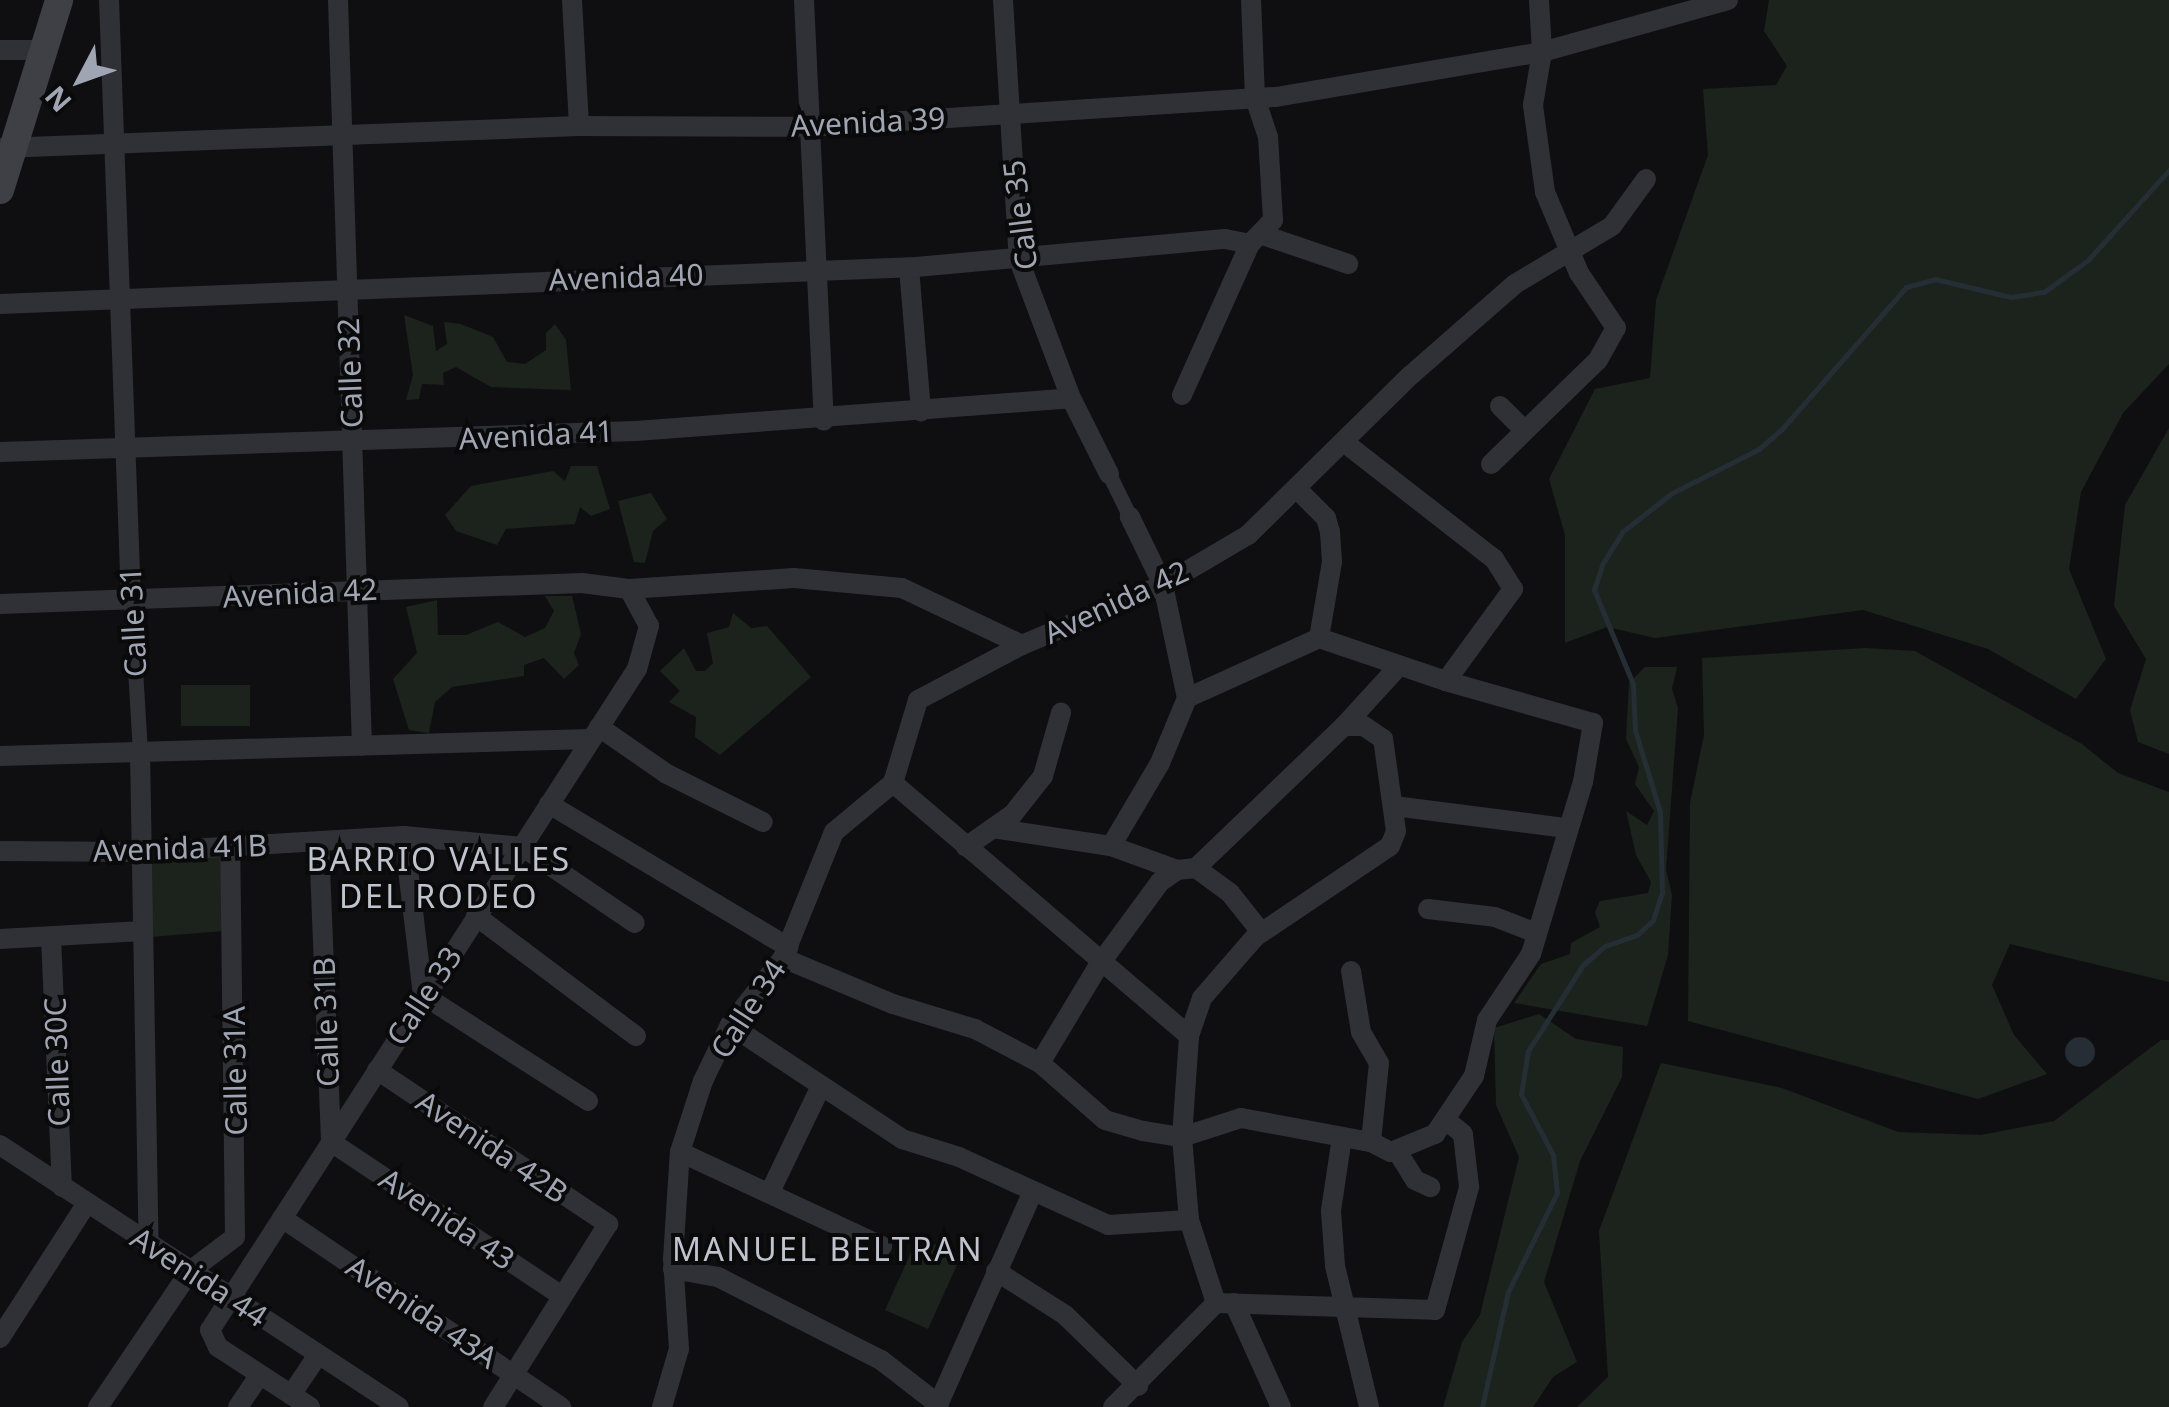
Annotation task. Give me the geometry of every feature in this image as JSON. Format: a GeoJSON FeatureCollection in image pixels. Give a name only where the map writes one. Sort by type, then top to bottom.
{"type":"FeatureCollection","features":[{"type":"Feature","properties":{"kind":"main road"},"geometry":{"type":"LineString","coordinates":[[0,190],[7,148],[60,0]]}},
{"type":"Feature","properties":{"kind":"street","name":"Calle 31"},"geometry":{"type":"LineString","coordinates":[[109,0],[130,602],[140,750],[149,1244]]}},
{"type":"Feature","properties":{"kind":"street","name":"Calle 32"},"geometry":{"type":"LineString","coordinates":[[338,0],[362,746]]}},
{"type":"Feature","properties":{"kind":"street"},"geometry":{"type":"LineString","coordinates":[[572,0],[580,126]]}},
{"type":"Feature","properties":{"kind":"street"},"geometry":{"type":"LineString","coordinates":[[804,0],[824,421]]}},
{"type":"Feature","properties":{"kind":"street","name":"Calle 35"},"geometry":{"type":"LineString","coordinates":[[1003,0],[1019,260],[1072,398],[1110,474]]}},
{"type":"Feature","properties":{"kind":"street"},"geometry":{"type":"LineString","coordinates":[[1182,394],[1257,239],[1273,220],[1268,138],[1255,98],[1251,0]]}},
{"type":"Feature","properties":{"kind":"street"},"geometry":{"type":"LineString","coordinates":[[1491,464],[1598,360],[1616,328],[1587,288],[1545,192],[1533,105],[1542,52],[1539,0]]}},
{"type":"Feature","properties":{"kind":"street","name":"Avenida 39"},"geometry":{"type":"LineString","coordinates":[[7,148],[112,148],[580,126],[810,128],[1255,98],[1542,52],[1727,1]]}},
{"type":"Feature","properties":{"kind":"street"},"geometry":{"type":"LineString","coordinates":[[0,50],[43,50]]}},
{"type":"Feature","properties":{"kind":"street","name":"Avenida 42"},"geometry":{"type":"LineString","coordinates":[[0,604],[582,583],[629,589],[794,578],[902,588],[1022,645],[1164,584],[1248,535],[1299,490],[1410,375],[1516,284],[1612,226],[1646,179]]}},
{"type":"Feature","properties":{"kind":"street","name":"Avenida 40"},"geometry":{"type":"LineString","coordinates":[[0,304],[909,268],[1225,239],[1257,239],[1348,264]]}},
{"type":"Feature","properties":{"kind":"street"},"geometry":{"type":"LineString","coordinates":[[909,268],[921,412]]}},
{"type":"Feature","properties":{"kind":"street","name":"Avenida 41"},"geometry":{"type":"LineString","coordinates":[[0,452],[352,443],[824,421],[1072,398]]}},
{"type":"Feature","properties":{"kind":"street"},"geometry":{"type":"LineString","coordinates":[[1500,406],[1524,430]]}},
{"type":"Feature","properties":{"kind":"street"},"geometry":{"type":"LineString","coordinates":[[1346,443],[1494,559],[1514,589],[1446,681]]}},
{"type":"Feature","properties":{"kind":"street"},"geometry":{"type":"LineString","coordinates":[[1110,474],[1164,584],[1187,698],[1160,763],[1111,846]]}},
{"type":"Feature","properties":{"kind":"street"},"geometry":{"type":"LineString","coordinates":[[1299,490],[1326,518],[1330,532],[1332,562],[1318,638]]}},
{"type":"Feature","properties":{"kind":"street","name":"Calle 33"},"geometry":{"type":"LineString","coordinates":[[259,1376],[212,1340],[210,1330],[595,733],[648,638],[646,615],[629,589]]}},
{"type":"Feature","properties":{"kind":"street"},"geometry":{"type":"LineString","coordinates":[[1187,698],[1318,638],[1446,681],[1593,723],[1582,782],[1522,975],[1487,1020],[1474,1076],[1448,1122],[1436,1134],[1397,1151]]}},
{"type":"Feature","properties":{"kind":"street"},"geometry":{"type":"LineString","coordinates":[[1022,645],[918,700],[893,783],[1099,965],[1189,1036]]}},
{"type":"Feature","properties":{"kind":"street"},"geometry":{"type":"LineString","coordinates":[[1040,1063],[1099,965],[1160,882],[1187,869],[1344,726],[1398,666]]}},
{"type":"Feature","properties":{"kind":"street"},"geometry":{"type":"LineString","coordinates":[[966,848],[993,828],[1042,776],[1061,714]]}},
{"type":"Feature","properties":{"kind":"street"},"geometry":{"type":"LineString","coordinates":[[1281,1407],[1225,1303],[1189,1220],[1182,1137],[1189,1036],[1202,998],[1261,932],[1390,846],[1396,831],[1384,739],[1364,726],[1344,726]]}},
{"type":"Feature","properties":{"kind":"street"},"geometry":{"type":"LineString","coordinates":[[0,756],[362,746],[595,733],[763,822]]}},
{"type":"Feature","properties":{"kind":"street","name":"Calle 34"},"geometry":{"type":"LineString","coordinates":[[662,1407],[679,1349],[673,1270],[680,1152],[730,1025],[786,953],[834,832],[893,783]]}},
{"type":"Feature","properties":{"kind":"street"},"geometry":{"type":"LineString","coordinates":[[549,804],[786,953],[893,1004],[975,1029],[1040,1063],[1105,1120],[1182,1137],[1241,1118],[1371,1142],[1397,1151],[1415,1180],[1430,1187]]}},
{"type":"Feature","properties":{"kind":"street"},"geometry":{"type":"LineString","coordinates":[[1394,806],[1565,828]]}},
{"type":"Feature","properties":{"kind":"street"},"geometry":{"type":"LineString","coordinates":[[993,828],[1111,846],[1187,869],[1230,893],[1261,932]]}},
{"type":"Feature","properties":{"kind":"street"},"geometry":{"type":"LineString","coordinates":[[404,836],[423,995],[588,1102]]}},
{"type":"Feature","properties":{"kind":"street","name":"Avenida 41B"},"geometry":{"type":"LineString","coordinates":[[0,852],[141,852],[404,836],[523,846],[636,923]]}},
{"type":"Feature","properties":{"kind":"street","name":"Calle 31B"},"geometry":{"type":"LineString","coordinates":[[319,842],[331,1142]]}},
{"type":"Feature","properties":{"kind":"street","name":"Calle 31A"},"geometry":{"type":"LineString","coordinates":[[190,1271],[235,1238],[230,848]]}},
{"type":"Feature","properties":{"kind":"street"},"geometry":{"type":"LineString","coordinates":[[1428,909],[1495,917],[1536,933]]}},
{"type":"Feature","properties":{"kind":"street"},"geometry":{"type":"LineString","coordinates":[[476,916],[636,1036]]}},
{"type":"Feature","properties":{"kind":"street"},"geometry":{"type":"LineString","coordinates":[[0,939],[143,931]]}},
{"type":"Feature","properties":{"kind":"street","name":"Calle 30C"},"geometry":{"type":"LineString","coordinates":[[52,936],[62,1187]]}},
{"type":"Feature","properties":{"kind":"street"},"geometry":{"type":"LineString","coordinates":[[1351,971],[1361,1032],[1378,1063],[1371,1142]]}},
{"type":"Feature","properties":{"kind":"street"},"geometry":{"type":"LineString","coordinates":[[730,1025],[902,1139],[1108,1224],[1189,1220]]}},
{"type":"Feature","properties":{"kind":"street","name":"Avenida 42B"},"geometry":{"type":"LineString","coordinates":[[377,1070],[608,1224],[562,1296]]}},
{"type":"Feature","properties":{"kind":"street"},"geometry":{"type":"LineString","coordinates":[[771,1190],[820,1088]]}},
{"type":"Feature","properties":{"kind":"street"},"geometry":{"type":"LineString","coordinates":[[1113,1407],[1225,1303],[1427,1314],[1442,1303],[1469,1187],[1464,1134],[1448,1122]]}},
{"type":"Feature","properties":{"kind":"street"},"geometry":{"type":"LineString","coordinates":[[1342,1137],[1331,1210],[1344,1308],[1369,1407]]}},
{"type":"Feature","properties":{"kind":"street","name":"Avenida 43"},"geometry":{"type":"LineString","coordinates":[[331,1142],[562,1296]]}},
{"type":"Feature","properties":{"kind":"street","name":"Avenida 44"},"geometry":{"type":"LineString","coordinates":[[0,1144],[400,1407]]}},
{"type":"Feature","properties":{"kind":"street"},"geometry":{"type":"LineString","coordinates":[[680,1152],[771,1190],[882,1246]]}},
{"type":"Feature","properties":{"kind":"street"},"geometry":{"type":"LineString","coordinates":[[673,1270],[718,1277],[881,1360],[938,1406],[1032,1191]]}},
{"type":"Feature","properties":{"kind":"street"},"geometry":{"type":"LineString","coordinates":[[0,1338],[87,1203]]}},
{"type":"Feature","properties":{"kind":"street","name":"Avenida 43A"},"geometry":{"type":"LineString","coordinates":[[282,1218],[561,1407]]}},
{"type":"Feature","properties":{"kind":"street"},"geometry":{"type":"LineString","coordinates":[[98,1407],[190,1271]]}},
{"type":"Feature","properties":{"kind":"street"},"geometry":{"type":"LineString","coordinates":[[996,1271],[1065,1315],[1138,1386]]}},
{"type":"Feature","properties":{"kind":"street"},"geometry":{"type":"LineString","coordinates":[[493,1407],[562,1296]]}},
{"type":"Feature","properties":{"kind":"street"},"geometry":{"type":"LineString","coordinates":[[291,1395],[318,1355]]}},
{"type":"Feature","properties":{"kind":"street"},"geometry":{"type":"LineString","coordinates":[[238,1407],[259,1376],[310,1407]]}},
{"type":"Feature","properties":{"kind":"shaded area"},"geometry":{"type":"Polygon","coordinates":[[[1769,0],[2169,0],[2169,364],[2123,413],[2081,492],[2069,569],[2106,659],[2076,699],[1988,649],[1863,610],[1655,638],[1607,627],[1565,643],[1565,535],[1549,479],[1595,389],[1650,378],[1656,300],[1708,155],[1703,89],[1776,85],[1787,66],[1764,31],[1769,0]]]}},
{"type":"Feature","properties":{"kind":"shaded area"},"geometry":{"type":"Polygon","coordinates":[[[404,315],[433,326],[436,351],[447,344],[444,322],[461,324],[493,337],[507,362],[525,364],[546,350],[546,333],[555,324],[566,340],[571,390],[491,387],[456,367],[443,373],[444,385],[422,384],[419,399],[406,400],[413,375],[404,315]]]}},
{"type":"Feature","properties":{"kind":"shaded area"},"geometry":{"type":"Polygon","coordinates":[[[2169,428],[2169,754],[2138,742],[2130,710],[2146,659],[2114,606],[2125,505],[2169,428]]]}},
{"type":"Feature","properties":{"kind":"shaded area"},"geometry":{"type":"Polygon","coordinates":[[[571,466],[597,466],[610,509],[591,516],[580,507],[575,524],[506,529],[497,545],[456,531],[445,515],[471,486],[553,471],[565,481],[571,466]]]}},
{"type":"Feature","properties":{"kind":"shaded area"},"geometry":{"type":"Polygon","coordinates":[[[651,493],[667,519],[653,531],[645,563],[634,562],[618,501],[651,493]]]}},
{"type":"Feature","properties":{"kind":"shaded area"},"geometry":{"type":"Polygon","coordinates":[[[545,596],[572,596],[581,634],[574,653],[579,665],[564,679],[544,658],[524,665],[524,676],[452,687],[435,702],[429,733],[409,730],[393,679],[417,653],[406,607],[437,600],[438,635],[466,635],[498,622],[525,637],[545,628],[554,611],[545,596]]]}},
{"type":"Feature","properties":{"kind":"shaded area"},"geometry":{"type":"Polygon","coordinates":[[[733,613],[751,628],[767,626],[811,677],[720,755],[695,737],[696,717],[669,702],[680,691],[660,671],[684,648],[696,671],[705,671],[713,663],[707,633],[729,627],[733,613]]]}},
{"type":"Feature","properties":{"kind":"shaded area"},"geometry":{"type":"Polygon","coordinates":[[[1865,648],[1915,651],[2082,744],[2118,773],[2169,792],[2169,982],[2010,944],[1992,985],[2014,1035],[2047,1074],[1978,1099],[1688,1021],[1690,803],[1704,735],[1702,658],[1865,648]]]}},
{"type":"Feature","properties":{"kind":"shaded area"},"geometry":{"type":"Polygon","coordinates":[[[1645,667],[1677,667],[1672,689],[1678,708],[1666,870],[1672,895],[1668,955],[1647,1026],[1514,1003],[1541,964],[1570,954],[1571,943],[1600,927],[1595,912],[1600,901],[1648,893],[1651,882],[1636,855],[1626,811],[1647,825],[1654,811],[1635,784],[1639,767],[1626,739],[1629,683],[1645,667]]]}},
{"type":"Feature","properties":{"kind":"shaded area"},"geometry":{"type":"Polygon","coordinates":[[[181,685],[250,685],[250,726],[181,726],[181,685]]]}},
{"type":"Feature","properties":{"kind":"shaded area"},"geometry":{"type":"Polygon","coordinates":[[[225,854],[224,931],[150,937],[145,855],[225,854]]]}},
{"type":"Feature","properties":{"kind":"shaded area"},"geometry":{"type":"Polygon","coordinates":[[[1539,1014],[1576,1039],[1623,1047],[1622,1077],[1580,1161],[1544,1282],[1577,1362],[1553,1377],[1533,1407],[1443,1407],[1462,1342],[1480,1315],[1519,1157],[1496,1105],[1494,1028],[1539,1014]]]}},
{"type":"Feature","properties":{"kind":"shaded area"},"geometry":{"type":"Polygon","coordinates":[[[2080,1037],[2091,1041],[2095,1052],[2091,1063],[2080,1067],[2069,1063],[2065,1052],[2069,1041],[2080,1037]]]}},
{"type":"Feature","properties":{"kind":"shaded area"},"geometry":{"type":"Polygon","coordinates":[[[2161,1040],[2169,1040],[2169,1407],[1577,1407],[1608,1377],[1599,1231],[1661,1063],[1782,1088],[1898,1132],[1981,1135],[2054,1121],[2161,1040]]]}},
{"type":"Feature","properties":{"kind":"shaded area"},"geometry":{"type":"Polygon","coordinates":[[[918,1237],[961,1256],[928,1329],[885,1310],[918,1237]]]}},
{"type":"Feature","properties":{"kind":"waterway"},"geometry":{"type":"LineString","coordinates":[[1482,1407],[1508,1292],[1557,1193],[1553,1155],[1521,1094],[1528,1051],[1583,965],[1605,946],[1637,935],[1653,920],[1662,893],[1660,812],[1635,730],[1633,684],[1594,590],[1603,563],[1622,532],[1672,493],[1759,449],[1781,430],[1906,287],[1935,279],[2011,297],[2044,292],[2088,260],[2169,170]]}},
{"type":"Feature","properties":{"kind":"district","name":"BARRIO VALLES DEL RODEO"},"geometry":{"type":"Point","coordinates":[439,878]}},
{"type":"Feature","properties":{"kind":"district","name":"MANUEL BELTRAN"},"geometry":{"type":"Point","coordinates":[828,1249]}}]}
